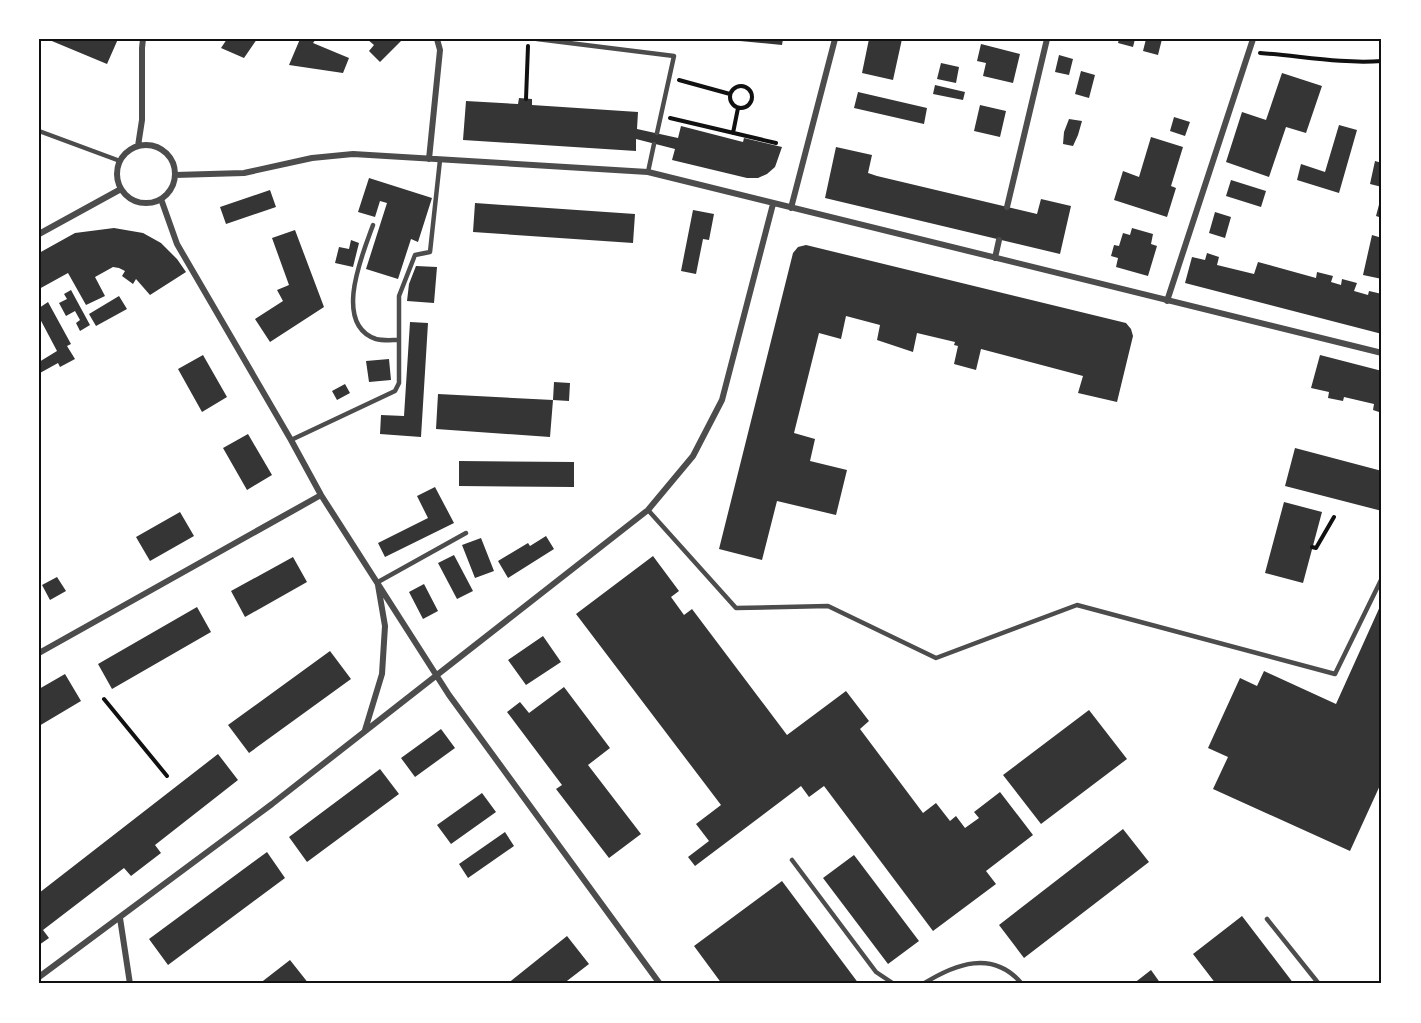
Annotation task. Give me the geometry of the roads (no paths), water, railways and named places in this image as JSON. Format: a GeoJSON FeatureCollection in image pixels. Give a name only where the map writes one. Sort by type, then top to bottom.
{"type":"FeatureCollection","features":[{"type":"Feature","properties":{"kind":"street"},"geometry":{"type":"LineString","coordinates":[[138,146],[142,120],[143,39]]}},
{"type":"Feature","properties":{"kind":"street"},"geometry":{"type":"LineString","coordinates":[[429,159],[440,50],[437,39]]}},
{"type":"Feature","properties":{"kind":"street"},"geometry":{"type":"LineString","coordinates":[[791,208],[835,39]]}},
{"type":"Feature","properties":{"kind":"street"},"geometry":{"type":"LineString","coordinates":[[1007,207],[1047,39]]}},
{"type":"Feature","properties":{"kind":"street"},"geometry":{"type":"LineString","coordinates":[[1167,301],[1253,39]]}},
{"type":"Feature","properties":{"kind":"street"},"geometry":{"type":"LineString","coordinates":[[147,145],[164,151],[174,166],[174,184],[162,199],[153,202],[135,201],[121,189],[117,170],[120,161],[131,149],[138,146],[147,145]]}},
{"type":"Feature","properties":{"kind":"street"},"geometry":{"type":"LineString","coordinates":[[175,175],[244,173],[266,170],[312,158],[353,154],[648,172],[1382,353]]}},
{"type":"Feature","properties":{"kind":"street"},"geometry":{"type":"LineString","coordinates":[[39,234],[121,189]]}},
{"type":"Feature","properties":{"kind":"street"},"geometry":{"type":"LineString","coordinates":[[162,199],[177,244],[321,495],[436,675],[660,984]]}},
{"type":"Feature","properties":{"kind":"street"},"geometry":{"type":"LineString","coordinates":[[39,977],[272,804],[648,510],[693,456],[722,400],[773,204]]}},
{"type":"Feature","properties":{"kind":"street"},"geometry":{"type":"LineString","coordinates":[[995,258],[999,240]]}},
{"type":"Feature","properties":{"kind":"street"},"geometry":{"type":"LineString","coordinates":[[39,653],[321,495]]}},
{"type":"Feature","properties":{"kind":"street"},"geometry":{"type":"LineString","coordinates":[[364,731],[382,674],[385,626],[378,582]]}},
{"type":"Feature","properties":{"kind":"street"},"geometry":{"type":"LineString","coordinates":[[120,918],[130,984]]}},
{"type":"Feature","properties":{"kind":"lane"},"geometry":{"type":"LineString","coordinates":[[537,39],[674,56],[657,133]]}},
{"type":"Feature","properties":{"kind":"lane"},"geometry":{"type":"LineString","coordinates":[[39,131],[120,161]]}},
{"type":"Feature","properties":{"kind":"lane"},"geometry":{"type":"LineString","coordinates":[[648,172],[654,144]]}},
{"type":"Feature","properties":{"kind":"lane"},"geometry":{"type":"LineString","coordinates":[[291,440],[395,391],[399,383],[399,296],[415,255],[430,252],[440,160]]}},
{"type":"Feature","properties":{"kind":"lane"},"geometry":{"type":"LineString","coordinates":[[373,225],[353,284],[356,320],[366,334],[378,340],[399,340]]}},
{"type":"Feature","properties":{"kind":"lane"},"geometry":{"type":"LineString","coordinates":[[648,510],[736,608],[828,606],[936,658],[1077,605],[1335,674],[1382,578]]}},
{"type":"Feature","properties":{"kind":"lane"},"geometry":{"type":"LineString","coordinates":[[378,582],[466,533]]}},
{"type":"Feature","properties":{"kind":"lane"},"geometry":{"type":"LineString","coordinates":[[792,860],[876,972],[894,984]]}},
{"type":"Feature","properties":{"kind":"lane"},"geometry":{"type":"LineString","coordinates":[[1267,919],[1319,984]]}},
{"type":"Feature","properties":{"kind":"lane"},"geometry":{"type":"LineString","coordinates":[[923,984],[942,972],[967,963],[988,963],[1006,970],[1022,984]]}}]}
